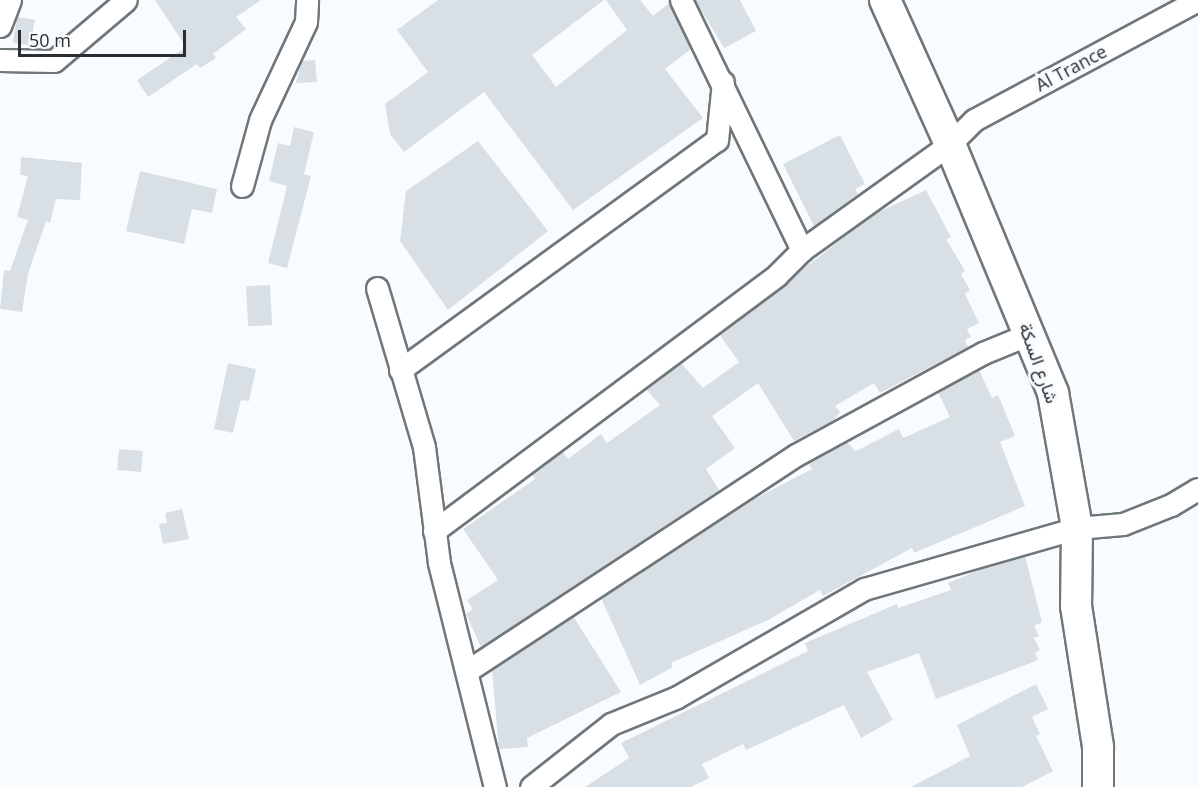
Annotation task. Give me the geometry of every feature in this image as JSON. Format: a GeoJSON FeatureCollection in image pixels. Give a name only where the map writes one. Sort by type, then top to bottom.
{"type":"FeatureCollection","features":[{"type":"Feature","properties":{"kind":"street"},"geometry":{"type":"LineString","coordinates":[[0,26],[10,0]]}},
{"type":"Feature","properties":{"kind":"street"},"geometry":{"type":"LineString","coordinates":[[0,60],[54,61],[126,0]]}},
{"type":"Feature","properties":{"kind":"street"},"geometry":{"type":"LineString","coordinates":[[242,186],[260,120],[306,22],[307,0]]}},
{"type":"Feature","properties":{"kind":"street"},"geometry":{"type":"LineString","coordinates":[[681,0],[723,82],[802,250]]}},
{"type":"Feature","properties":{"kind":"street","name":"شارع السكة"},"geometry":{"type":"LineString","coordinates":[[885,0],[950,144],[1053,393],[1077,528],[1076,606],[1098,747],[1098,787]]}},
{"type":"Feature","properties":{"kind":"street","name":"Al Trance"},"geometry":{"type":"LineString","coordinates":[[435,531],[777,275],[802,250],[950,144],[974,120],[1198,0]]}},
{"type":"Feature","properties":{"kind":"street"},"geometry":{"type":"LineString","coordinates":[[400,370],[717,140],[723,82]]}},
{"type":"Feature","properties":{"kind":"street"},"geometry":{"type":"LineString","coordinates":[[377,288],[424,447],[439,563],[495,787]]}},
{"type":"Feature","properties":{"kind":"street"},"geometry":{"type":"LineString","coordinates":[[467,670],[796,455],[983,353],[1029,334]]}},
{"type":"Feature","properties":{"kind":"street"},"geometry":{"type":"LineString","coordinates":[[531,787],[611,724],[676,697],[864,589],[1077,528],[1123,524],[1172,505],[1198,489]]}},
{"type":"Feature","properties":{"kind":"building"},"geometry":{"type":"Polygon","coordinates":[[[155,0],[261,0],[236,17],[246,29],[213,54],[216,58],[200,68],[197,64],[148,97],[137,80],[186,47],[155,0]]]}},
{"type":"Feature","properties":{"kind":"building"},"geometry":{"type":"Polygon","coordinates":[[[438,0],[604,0],[532,55],[556,87],[627,30],[606,0],[640,0],[653,16],[669,3],[691,49],[665,69],[703,118],[573,210],[484,92],[404,152],[390,134],[385,104],[428,72],[397,30],[438,0]]]}},
{"type":"Feature","properties":{"kind":"building"},"geometry":{"type":"Polygon","coordinates":[[[695,0],[740,0],[756,31],[724,48],[695,0]]]}},
{"type":"Feature","properties":{"kind":"building"},"geometry":{"type":"Polygon","coordinates":[[[17,17],[35,20],[31,45],[13,43],[17,17]]]}},
{"type":"Feature","properties":{"kind":"building"},"geometry":{"type":"Polygon","coordinates":[[[315,60],[317,82],[296,83],[302,61],[315,60]]]}},
{"type":"Feature","properties":{"kind":"building"},"geometry":{"type":"Polygon","coordinates":[[[294,127],[314,132],[304,174],[311,176],[287,268],[268,263],[287,186],[269,181],[278,143],[290,146],[294,127]]]}},
{"type":"Feature","properties":{"kind":"building"},"geometry":{"type":"Polygon","coordinates":[[[840,135],[865,184],[855,189],[858,194],[814,226],[783,164],[840,135]]]}},
{"type":"Feature","properties":{"kind":"building"},"geometry":{"type":"Polygon","coordinates":[[[478,141],[548,231],[448,310],[400,241],[406,191],[478,141]]]}},
{"type":"Feature","properties":{"kind":"building"},"geometry":{"type":"Polygon","coordinates":[[[21,157],[82,163],[80,200],[56,199],[50,223],[46,221],[28,274],[22,312],[0,309],[4,270],[10,271],[28,220],[17,217],[28,176],[20,175],[21,157]]]}},
{"type":"Feature","properties":{"kind":"building"},"geometry":{"type":"Polygon","coordinates":[[[140,171],[217,189],[212,213],[192,209],[184,244],[126,231],[140,171]]]}},
{"type":"Feature","properties":{"kind":"building"},"geometry":{"type":"Polygon","coordinates":[[[926,190],[951,237],[946,239],[965,271],[961,274],[970,290],[965,294],[979,323],[967,329],[971,337],[965,340],[968,347],[880,393],[874,383],[835,406],[840,412],[834,420],[794,441],[758,383],[712,416],[735,448],[706,469],[719,490],[481,647],[466,614],[473,609],[467,600],[498,580],[463,529],[535,479],[532,474],[562,451],[568,459],[601,434],[607,443],[660,405],[646,389],[681,363],[703,388],[739,362],[719,334],[874,214],[926,190]]]}},
{"type":"Feature","properties":{"kind":"building"},"geometry":{"type":"Polygon","coordinates":[[[270,285],[272,325],[248,326],[246,286],[270,285]]]}},
{"type":"Feature","properties":{"kind":"building"},"geometry":{"type":"Polygon","coordinates":[[[228,363],[256,369],[249,401],[241,400],[233,433],[214,429],[228,363]]]}},
{"type":"Feature","properties":{"kind":"building"},"geometry":{"type":"Polygon","coordinates":[[[979,370],[992,398],[998,395],[1015,436],[1000,442],[1025,506],[914,553],[912,548],[823,596],[820,590],[768,620],[671,663],[673,667],[640,685],[601,598],[741,506],[812,469],[808,463],[847,442],[856,451],[899,429],[903,438],[950,417],[938,392],[979,370]]]}},
{"type":"Feature","properties":{"kind":"building"},"geometry":{"type":"Polygon","coordinates":[[[119,449],[143,451],[141,472],[117,470],[119,449]]]}},
{"type":"Feature","properties":{"kind":"building"},"geometry":{"type":"Polygon","coordinates":[[[182,509],[189,539],[163,544],[159,524],[167,523],[165,513],[182,509]]]}},
{"type":"Feature","properties":{"kind":"building"},"geometry":{"type":"Polygon","coordinates":[[[1025,556],[1042,622],[1034,626],[1039,636],[1034,638],[1040,650],[1035,653],[1038,660],[936,699],[919,653],[867,672],[893,720],[861,738],[844,705],[746,750],[743,744],[702,764],[709,778],[691,787],[585,787],[629,758],[621,743],[808,651],[805,643],[897,604],[898,608],[951,590],[948,583],[984,568],[1025,556]]]}},
{"type":"Feature","properties":{"kind":"building"},"geometry":{"type":"Polygon","coordinates":[[[573,616],[621,692],[527,738],[528,747],[499,749],[492,670],[573,616]]]}},
{"type":"Feature","properties":{"kind":"building"},"geometry":{"type":"Polygon","coordinates":[[[1036,684],[1048,709],[1032,717],[1040,734],[1036,736],[1053,771],[1022,787],[911,787],[970,756],[957,725],[1036,684]]]}}]}
